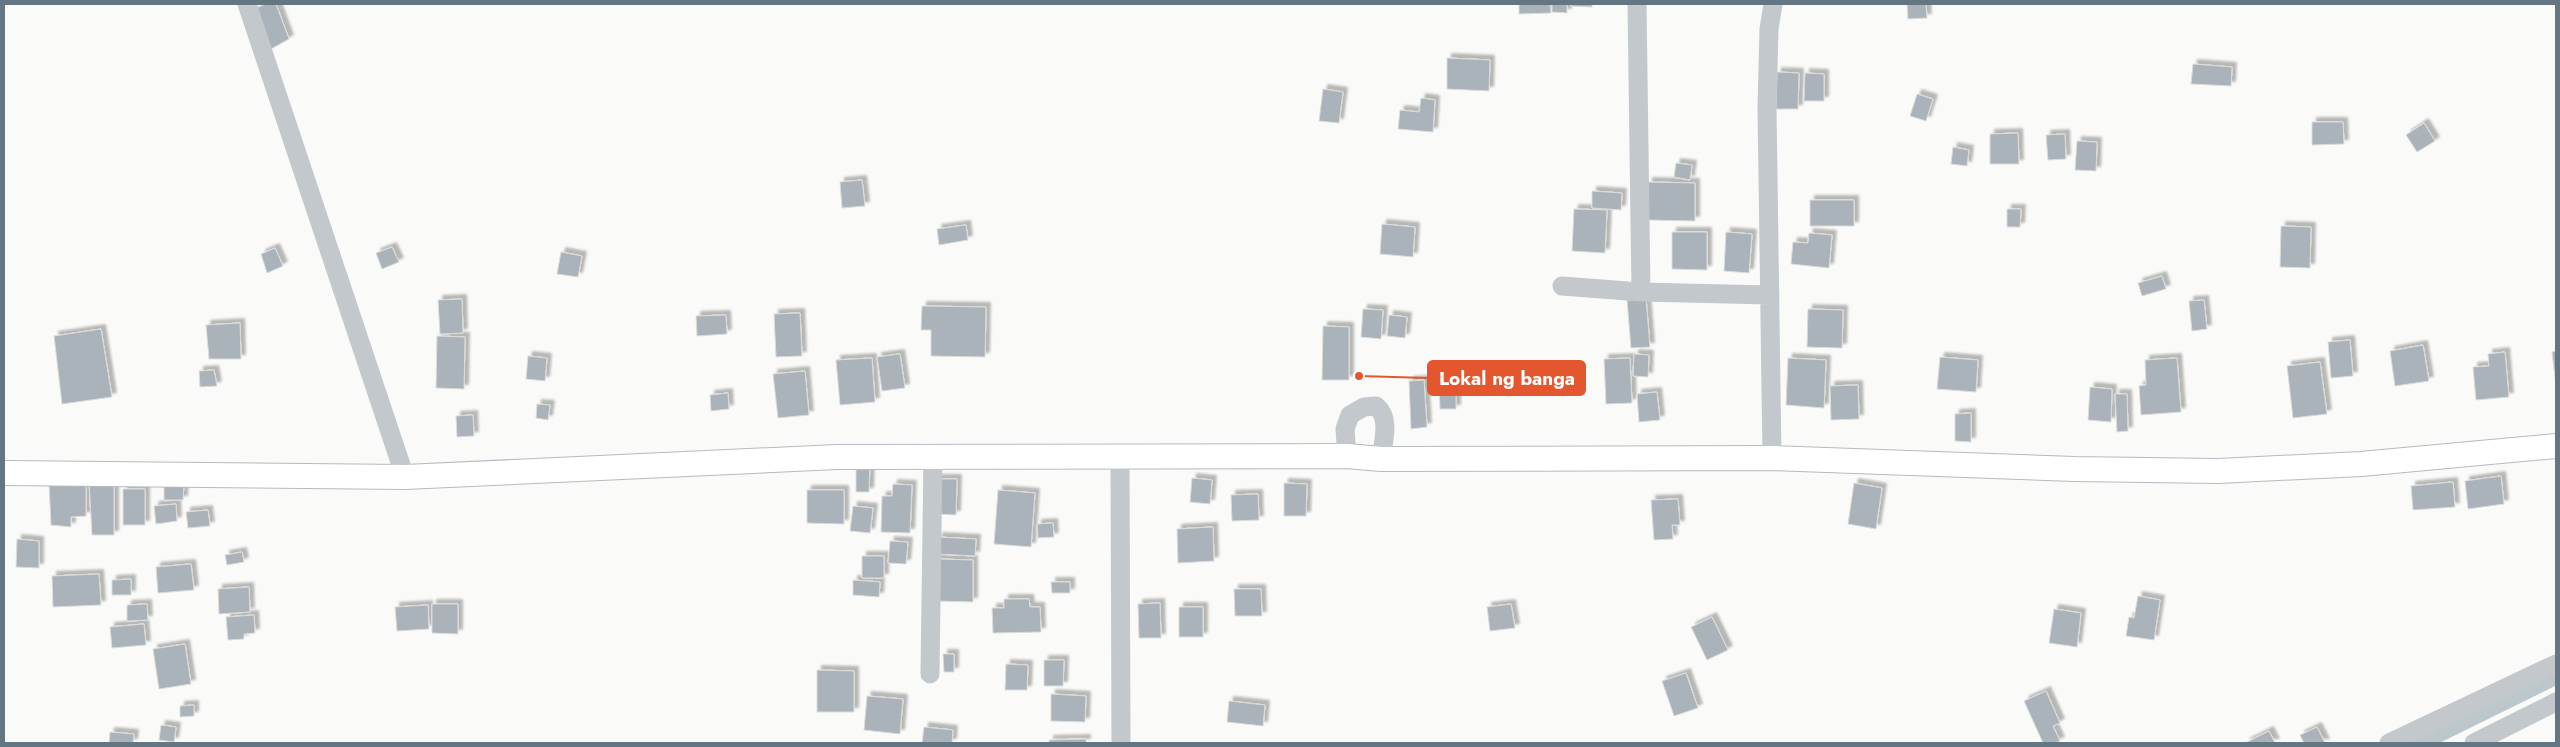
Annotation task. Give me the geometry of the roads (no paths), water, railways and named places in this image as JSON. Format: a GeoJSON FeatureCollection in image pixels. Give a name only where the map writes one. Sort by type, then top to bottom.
{"type":"FeatureCollection","features":[{"type":"Feature","properties":{"kind":"main road"},"geometry":{"type":"LineString","coordinates":[[4,473],[405,477],[764,459],[933,456],[1347,456],[1381,459],[1772,458],[2075,469],[2218,471],[2361,464],[2556,446]]}},
{"type":"Feature","properties":{"kind":"street"},"geometry":{"type":"LineString","coordinates":[[247,4],[405,477]]}},
{"type":"Feature","properties":{"kind":"street"},"geometry":{"type":"LineString","coordinates":[[1637,4],[1641,292]]}},
{"type":"Feature","properties":{"kind":"street"},"geometry":{"type":"LineString","coordinates":[[1772,458],[1767,80],[1773,4]]}},
{"type":"Feature","properties":{"kind":"street"},"geometry":{"type":"LineString","coordinates":[[1562,286],[1641,292],[1770,295]]}},
{"type":"Feature","properties":{"kind":"street"},"geometry":{"type":"LineString","coordinates":[[1347,456],[1345,429],[1350,414],[1364,407],[1376,406],[1384,415],[1385,420],[1381,459]]}},
{"type":"Feature","properties":{"kind":"street"},"geometry":{"type":"LineString","coordinates":[[930,674],[933,456]]}},
{"type":"Feature","properties":{"kind":"street"},"geometry":{"type":"LineString","coordinates":[[1120,457],[1121,743]]}},
{"type":"Feature","properties":{"kind":"street"},"geometry":{"type":"LineString","coordinates":[[2389,743],[2556,664]]}},
{"type":"Feature","properties":{"kind":"street"},"geometry":{"type":"LineString","coordinates":[[2474,743],[2556,702]]}},
{"type":"Feature","properties":{"kind":"waterway"},"geometry":{"type":"LineString","coordinates":[[2418,743],[2556,675]]}},
{"type":"Feature","properties":{"kind":"place","name":"Lokal ng banga"},"geometry":{"type":"Point","coordinates":[1359,376]}}]}
